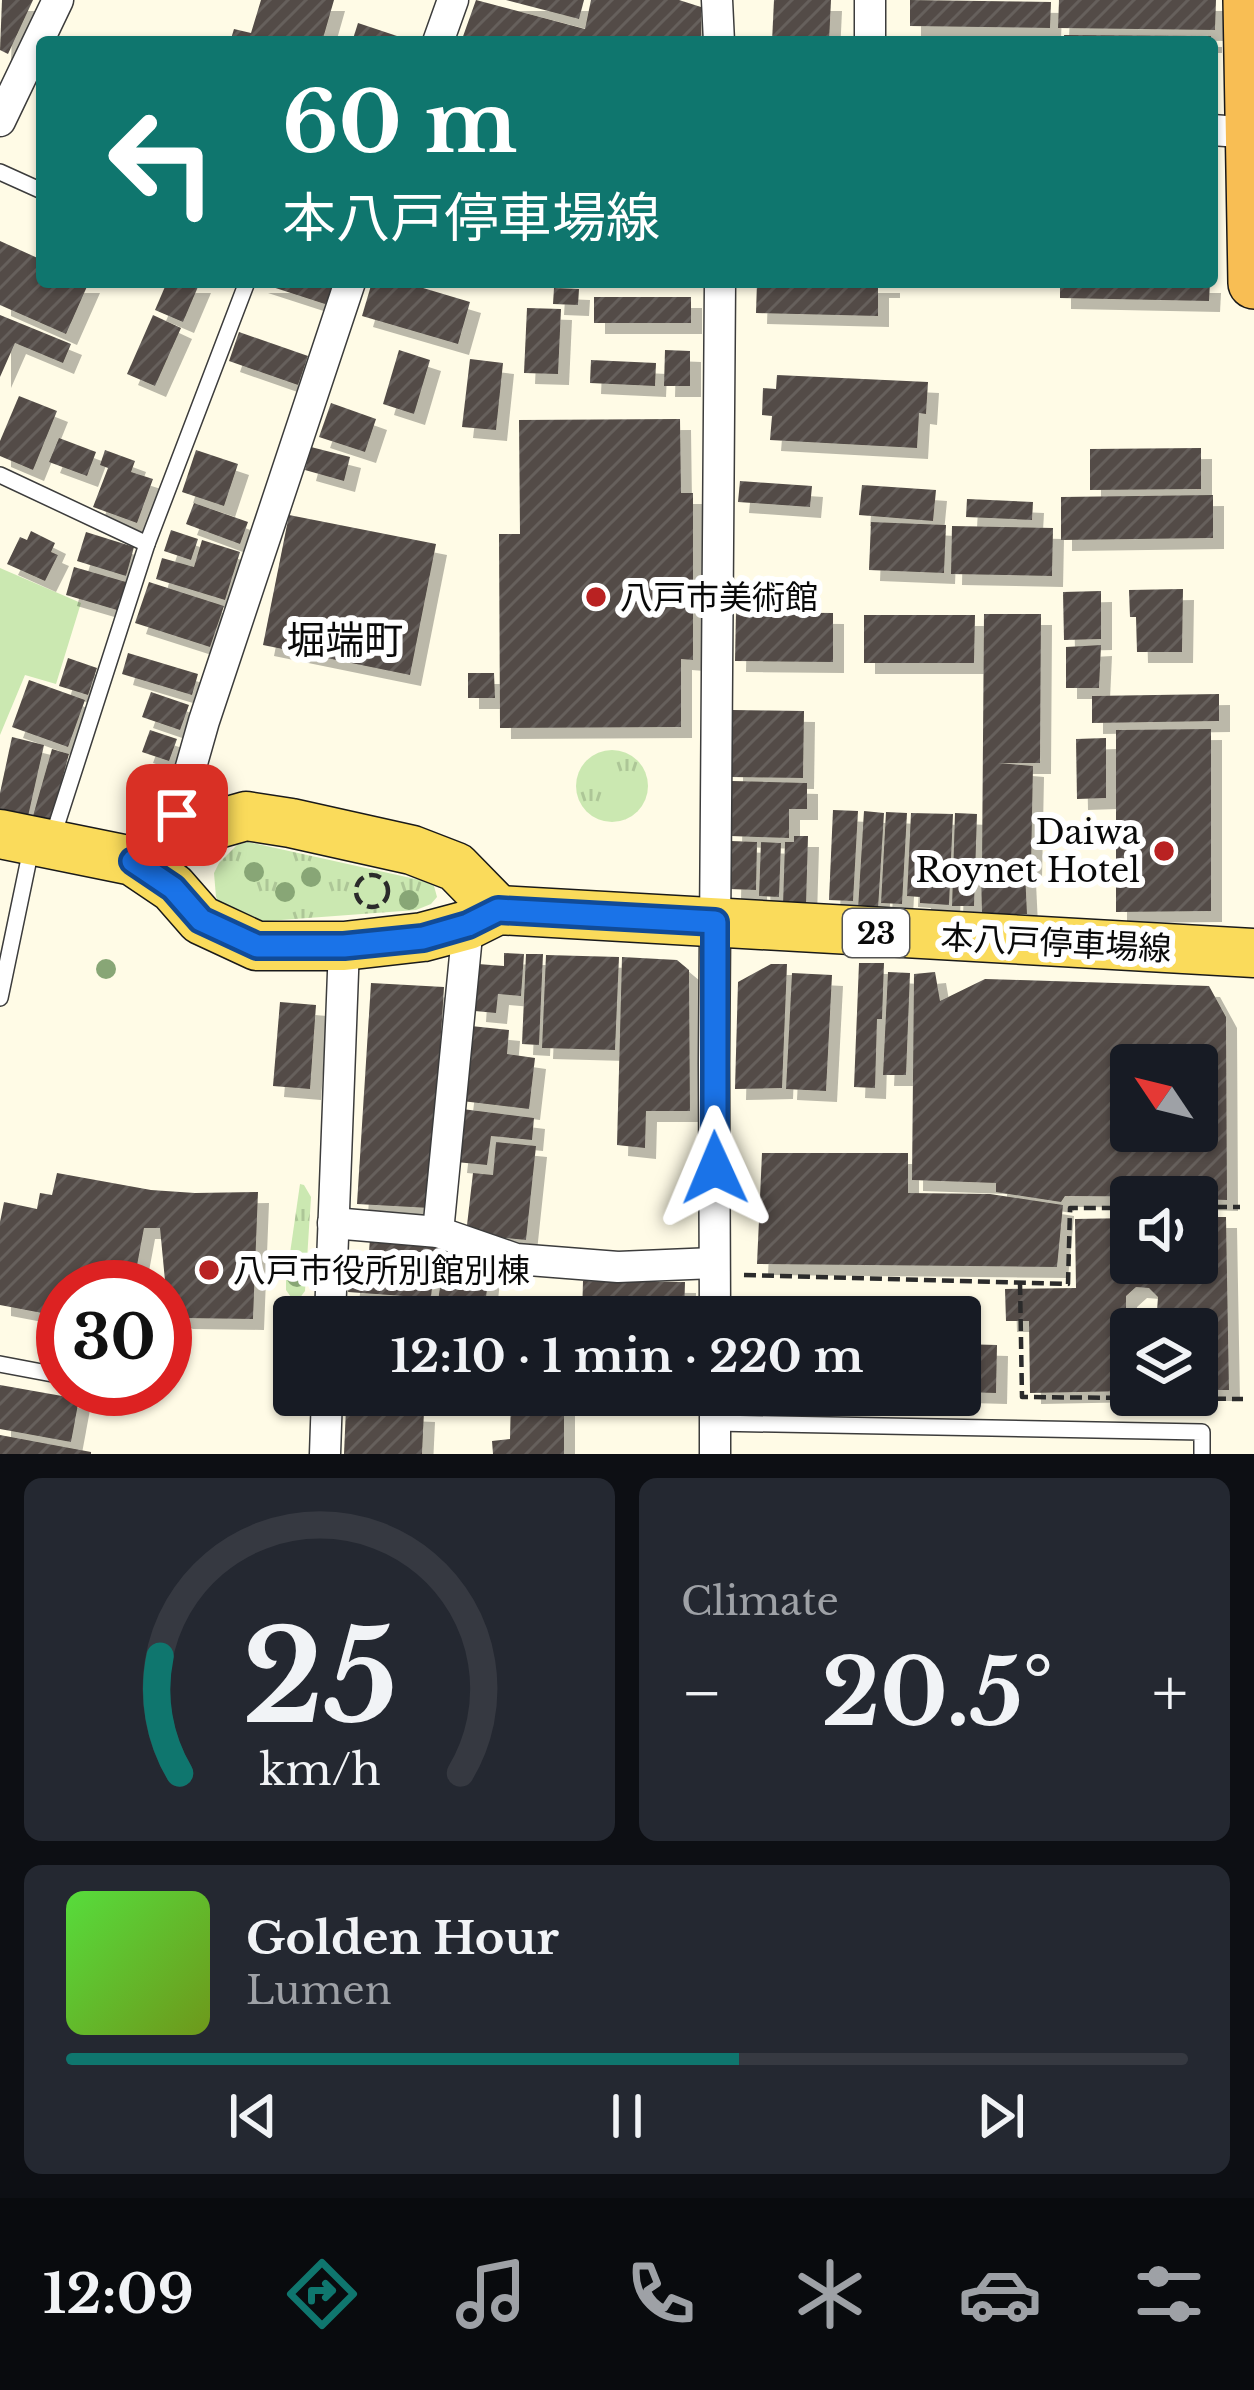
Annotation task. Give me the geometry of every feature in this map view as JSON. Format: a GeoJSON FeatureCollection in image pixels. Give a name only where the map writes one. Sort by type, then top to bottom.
{"type":"FeatureCollection","features":[{"type":"Feature","properties":{"kind":"highway"},"geometry":{"type":"LineString","coordinates":[[1250,0],[1239,132],[1254,283]]}},
{"type":"Feature","properties":{"kind":"main road"},"geometry":{"type":"LineString","coordinates":[[150,855],[200,829],[246,816],[291,823],[412,850],[456,867],[483,917]]}},
{"type":"Feature","properties":{"kind":"main road","name":"本八戸停車場線"},"geometry":{"type":"LineString","coordinates":[[28,840],[150,855],[201,920],[257,946],[344,946],[423,938],[483,917],[715,922],[1254,953]]}},
{"type":"Feature","properties":{"kind":"street"},"geometry":{"type":"LineString","coordinates":[[41,36],[58,0]]}},
{"type":"Feature","properties":{"kind":"street"},"geometry":{"type":"LineString","coordinates":[[440,36],[454,0]]}},
{"type":"Feature","properties":{"kind":"street"},"geometry":{"type":"LineString","coordinates":[[717,0],[719,36]]}},
{"type":"Feature","properties":{"kind":"street"},"geometry":{"type":"LineString","coordinates":[[869,0],[869,36]]}},
{"type":"Feature","properties":{"kind":"street"},"geometry":{"type":"LineString","coordinates":[[0,121],[36,46]]}},
{"type":"Feature","properties":{"kind":"street"},"geometry":{"type":"LineString","coordinates":[[150,855],[204,721],[348,288]]}},
{"type":"Feature","properties":{"kind":"street"},"geometry":{"type":"LineString","coordinates":[[715,1296],[721,288]]}},
{"type":"Feature","properties":{"kind":"street"},"geometry":{"type":"LineString","coordinates":[[438,1232],[483,917]]}},
{"type":"Feature","properties":{"kind":"street"},"geometry":{"type":"LineString","coordinates":[[330,1296],[344,946]]}},
{"type":"Feature","properties":{"kind":"street"},"geometry":{"type":"LineString","coordinates":[[333,1223],[438,1232],[516,1259],[618,1268],[714,1269]]}},
{"type":"Feature","properties":{"kind":"street"},"geometry":{"type":"LineString","coordinates":[[325,1454],[326,1416]]}},
{"type":"Feature","properties":{"kind":"lane"},"geometry":{"type":"LineString","coordinates":[[0,172],[36,188]]}},
{"type":"Feature","properties":{"kind":"lane"},"geometry":{"type":"LineString","coordinates":[[0,998],[28,840],[246,288]]}},
{"type":"Feature","properties":{"kind":"lane"},"geometry":{"type":"LineString","coordinates":[[0,476],[147,544]]}},
{"type":"Feature","properties":{"kind":"lane"},"geometry":{"type":"LineString","coordinates":[[0,1364],[36,1371]]}},
{"type":"Feature","properties":{"kind":"lane"},"geometry":{"type":"LineString","coordinates":[[715,1424],[1202,1432],[1202,1454]]}},
{"type":"Feature","properties":{"kind":"path"},"geometry":{"type":"LineString","coordinates":[[375,874],[389,891],[387,899],[372,908],[358,899],[356,891],[364,876],[375,874]]}},
{"type":"Feature","properties":{"kind":"path"},"geometry":{"type":"LineString","coordinates":[[1218,1207],[1240,1207]]}},
{"type":"Feature","properties":{"kind":"path"},"geometry":{"type":"LineString","coordinates":[[714,1269],[1069,1284],[1070,1208],[1110,1208]]}},
{"type":"Feature","properties":{"kind":"path"},"geometry":{"type":"LineString","coordinates":[[1020,1282],[1022,1397],[1243,1399]]}},
{"type":"Feature","properties":{"kind":"green space"},"geometry":{"type":"Polygon","coordinates":[[[0,568],[81,603],[56,684],[25,675],[0,735],[0,568]]]}},
{"type":"Feature","properties":{"kind":"green space"},"geometry":{"type":"Polygon","coordinates":[[[612,750],[637,761],[648,786],[637,811],[612,822],[587,811],[576,786],[587,761],[612,750]]]}},
{"type":"Feature","properties":{"kind":"green space"},"geometry":{"type":"Polygon","coordinates":[[[248,842],[420,880],[434,886],[437,897],[416,910],[253,922],[221,906],[214,873],[237,845],[248,842]]]}},
{"type":"Feature","properties":{"kind":"green space"},"geometry":{"type":"Polygon","coordinates":[[[300,1184],[311,1197],[305,1291],[290,1296],[286,1281],[300,1184]]]}},
{"type":"Feature","properties":{"kind":"building"},"geometry":{"type":"Polygon","coordinates":[[[2,0],[33,0],[8,54],[0,50],[2,0]]]}},
{"type":"Feature","properties":{"kind":"building"},"geometry":{"type":"Polygon","coordinates":[[[261,0],[334,0],[324,36],[232,36],[234,29],[251,33],[261,0]]]}},
{"type":"Feature","properties":{"kind":"building"},"geometry":{"type":"Polygon","coordinates":[[[476,0],[585,29],[591,0],[679,0],[701,7],[701,36],[463,36],[476,0]]]}},
{"type":"Feature","properties":{"kind":"building"},"geometry":{"type":"Polygon","coordinates":[[[506,0],[584,0],[579,19],[506,0]]]}},
{"type":"Feature","properties":{"kind":"building"},"geometry":{"type":"Polygon","coordinates":[[[774,0],[831,0],[829,36],[772,36],[774,0]]]}},
{"type":"Feature","properties":{"kind":"building"},"geometry":{"type":"Polygon","coordinates":[[[910,0],[1051,2],[1050,28],[910,26],[910,0]]]}},
{"type":"Feature","properties":{"kind":"building"},"geometry":{"type":"Polygon","coordinates":[[[1059,0],[1216,0],[1215,30],[1058,28],[1059,0]]]}},
{"type":"Feature","properties":{"kind":"building"},"geometry":{"type":"Polygon","coordinates":[[[358,23],[397,36],[354,36],[358,23]]]}},
{"type":"Feature","properties":{"kind":"building"},"geometry":{"type":"Polygon","coordinates":[[[0,241],[36,257],[36,288],[86,288],[66,334],[0,305],[0,241]]]}},
{"type":"Feature","properties":{"kind":"building"},"geometry":{"type":"Polygon","coordinates":[[[164,288],[197,288],[183,322],[155,310],[164,288]]]}},
{"type":"Feature","properties":{"kind":"building"},"geometry":{"type":"Polygon","coordinates":[[[276,288],[334,288],[328,305],[276,288]]]}},
{"type":"Feature","properties":{"kind":"building"},"geometry":{"type":"Polygon","coordinates":[[[370,288],[423,288],[470,302],[458,344],[362,316],[370,288]]]}},
{"type":"Feature","properties":{"kind":"building"},"geometry":{"type":"Polygon","coordinates":[[[554,288],[579,289],[578,305],[553,304],[554,288]]]}},
{"type":"Feature","properties":{"kind":"building"},"geometry":{"type":"Polygon","coordinates":[[[757,288],[878,288],[878,316],[756,313],[757,288]]]}},
{"type":"Feature","properties":{"kind":"building"},"geometry":{"type":"Polygon","coordinates":[[[1060,288],[1210,288],[1209,301],[1060,298],[1060,288]]]}},
{"type":"Feature","properties":{"kind":"building"},"geometry":{"type":"Polygon","coordinates":[[[594,297],[691,297],[691,323],[594,323],[594,297]]]}},
{"type":"Feature","properties":{"kind":"building"},"geometry":{"type":"Polygon","coordinates":[[[527,308],[561,309],[558,374],[524,373],[527,308]]]}},
{"type":"Feature","properties":{"kind":"building"},"geometry":{"type":"Polygon","coordinates":[[[0,315],[71,344],[63,363],[15,343],[0,377],[0,315]]]}},
{"type":"Feature","properties":{"kind":"building"},"geometry":{"type":"Polygon","coordinates":[[[153,315],[181,328],[155,386],[127,374],[153,315]]]}},
{"type":"Feature","properties":{"kind":"building"},"geometry":{"type":"Polygon","coordinates":[[[239,332],[308,356],[298,385],[229,361],[239,332]]]}},
{"type":"Feature","properties":{"kind":"building"},"geometry":{"type":"Polygon","coordinates":[[[399,350],[430,360],[414,414],[383,404],[399,350]]]}},
{"type":"Feature","properties":{"kind":"building"},"geometry":{"type":"Polygon","coordinates":[[[665,350],[690,351],[690,386],[664,386],[665,350]]]}},
{"type":"Feature","properties":{"kind":"building"},"geometry":{"type":"Polygon","coordinates":[[[470,359],[503,363],[496,430],[462,427],[470,359]]]}},
{"type":"Feature","properties":{"kind":"building"},"geometry":{"type":"Polygon","coordinates":[[[591,360],[656,363],[655,386],[590,383],[591,360]]]}},
{"type":"Feature","properties":{"kind":"building"},"geometry":{"type":"Polygon","coordinates":[[[777,375],[928,382],[926,414],[919,413],[917,448],[770,440],[772,416],[762,415],[763,388],[776,389],[777,375]]]}},
{"type":"Feature","properties":{"kind":"building"},"geometry":{"type":"Polygon","coordinates":[[[19,396],[57,411],[33,470],[0,456],[0,441],[19,396]]]}},
{"type":"Feature","properties":{"kind":"building"},"geometry":{"type":"Polygon","coordinates":[[[331,403],[376,419],[365,452],[319,437],[331,403]]]}},
{"type":"Feature","properties":{"kind":"building","name":"八戸市美術館"},"geometry":{"type":"Polygon","coordinates":[[[680,419],[681,493],[693,493],[693,660],[681,659],[681,727],[500,728],[499,534],[520,534],[519,420],[680,419]]]}},
{"type":"Feature","properties":{"kind":"building"},"geometry":{"type":"Polygon","coordinates":[[[59,438],[96,452],[87,476],[49,462],[59,438]]]}},
{"type":"Feature","properties":{"kind":"building"},"geometry":{"type":"Polygon","coordinates":[[[311,447],[350,457],[344,481],[305,470],[311,447]]]}},
{"type":"Feature","properties":{"kind":"building"},"geometry":{"type":"Polygon","coordinates":[[[1201,448],[1201,489],[1090,490],[1090,449],[1201,448]]]}},
{"type":"Feature","properties":{"kind":"building"},"geometry":{"type":"Polygon","coordinates":[[[105,450],[135,461],[131,472],[153,479],[137,523],[93,507],[108,468],[100,465],[105,450]]]}},
{"type":"Feature","properties":{"kind":"building"},"geometry":{"type":"Polygon","coordinates":[[[196,450],[238,464],[224,506],[182,492],[196,450]]]}},
{"type":"Feature","properties":{"kind":"building"},"geometry":{"type":"Polygon","coordinates":[[[740,481],[812,486],[810,507],[738,502],[740,481]]]}},
{"type":"Feature","properties":{"kind":"building"},"geometry":{"type":"Polygon","coordinates":[[[862,485],[936,490],[933,521],[859,515],[862,485]]]}},
{"type":"Feature","properties":{"kind":"building"},"geometry":{"type":"Polygon","coordinates":[[[1213,495],[1213,538],[1061,540],[1061,497],[1213,495]]]}},
{"type":"Feature","properties":{"kind":"building"},"geometry":{"type":"Polygon","coordinates":[[[967,499],[1033,502],[1032,520],[966,517],[967,499]]]}},
{"type":"Feature","properties":{"kind":"building"},"geometry":{"type":"Polygon","coordinates":[[[194,503],[248,522],[240,544],[186,524],[194,503]]]}},
{"type":"Feature","properties":{"kind":"building"},"geometry":{"type":"Polygon","coordinates":[[[289,515],[436,544],[410,675],[263,645],[289,515]]]}},
{"type":"Feature","properties":{"kind":"building"},"geometry":{"type":"Polygon","coordinates":[[[871,522],[946,525],[944,573],[869,570],[871,522]]]}},
{"type":"Feature","properties":{"kind":"building"},"geometry":{"type":"Polygon","coordinates":[[[952,526],[1053,528],[1052,576],[951,574],[952,526]]]}},
{"type":"Feature","properties":{"kind":"building"},"geometry":{"type":"Polygon","coordinates":[[[171,530],[198,539],[191,560],[164,551],[171,530]]]}},
{"type":"Feature","properties":{"kind":"building"},"geometry":{"type":"Polygon","coordinates":[[[31,531],[55,543],[51,552],[58,555],[45,581],[7,564],[20,537],[27,540],[31,531]]]}},
{"type":"Feature","properties":{"kind":"building"},"geometry":{"type":"Polygon","coordinates":[[[86,532],[134,547],[126,576],[77,561],[86,532]]]}},
{"type":"Feature","properties":{"kind":"building"},"geometry":{"type":"Polygon","coordinates":[[[202,540],[240,552],[225,600],[156,579],[162,558],[194,567],[202,540]]]}},
{"type":"Feature","properties":{"kind":"building"},"geometry":{"type":"Polygon","coordinates":[[[74,567],[126,582],[117,610],[66,595],[74,567]]]}},
{"type":"Feature","properties":{"kind":"building"},"geometry":{"type":"Polygon","coordinates":[[[149,582],[224,606],[210,647],[135,623],[149,582]]]}},
{"type":"Feature","properties":{"kind":"building"},"geometry":{"type":"Polygon","coordinates":[[[1183,589],[1182,652],[1137,652],[1129,590],[1183,589]]]}},
{"type":"Feature","properties":{"kind":"building"},"geometry":{"type":"Polygon","coordinates":[[[1101,591],[1101,639],[1064,640],[1063,592],[1101,591]]]}},
{"type":"Feature","properties":{"kind":"building"},"geometry":{"type":"Polygon","coordinates":[[[736,612],[833,613],[833,662],[735,661],[736,612]]]}},
{"type":"Feature","properties":{"kind":"building"},"geometry":{"type":"Polygon","coordinates":[[[984,614],[1041,614],[1040,763],[999,763],[1033,766],[1031,867],[982,866],[984,614]]]}},
{"type":"Feature","properties":{"kind":"building"},"geometry":{"type":"Polygon","coordinates":[[[864,615],[975,615],[974,663],[864,663],[864,615]]]}},
{"type":"Feature","properties":{"kind":"building"},"geometry":{"type":"Polygon","coordinates":[[[1101,645],[1099,688],[1066,688],[1066,647],[1101,645]]]}},
{"type":"Feature","properties":{"kind":"building"},"geometry":{"type":"Polygon","coordinates":[[[128,653],[198,674],[192,695],[122,674],[128,653]]]}},
{"type":"Feature","properties":{"kind":"building"},"geometry":{"type":"Polygon","coordinates":[[[68,658],[97,668],[88,695],[59,686],[68,658]]]}},
{"type":"Feature","properties":{"kind":"building"},"geometry":{"type":"Polygon","coordinates":[[[468,673],[494,673],[495,698],[468,698],[468,673]]]}},
{"type":"Feature","properties":{"kind":"building"},"geometry":{"type":"Polygon","coordinates":[[[29,680],[85,700],[68,747],[12,727],[29,680]]]}},
{"type":"Feature","properties":{"kind":"building"},"geometry":{"type":"Polygon","coordinates":[[[151,692],[189,705],[180,730],[142,717],[151,692]]]}},
{"type":"Feature","properties":{"kind":"building"},"geometry":{"type":"Polygon","coordinates":[[[1219,694],[1219,721],[1092,723],[1092,696],[1219,694]]]}},
{"type":"Feature","properties":{"kind":"building"},"geometry":{"type":"Polygon","coordinates":[[[732,710],[804,711],[803,778],[732,777],[732,710]]]}},
{"type":"Feature","properties":{"kind":"building","name":"Daiwa Roynet Hotel"},"geometry":{"type":"Polygon","coordinates":[[[1211,729],[1211,911],[1116,912],[1116,730],[1211,729]]]}},
{"type":"Feature","properties":{"kind":"building"},"geometry":{"type":"Polygon","coordinates":[[[150,730],[177,739],[169,761],[142,752],[150,730]]]}},
{"type":"Feature","properties":{"kind":"building"},"geometry":{"type":"Polygon","coordinates":[[[12,737],[44,745],[27,821],[0,815],[12,737]]]}},
{"type":"Feature","properties":{"kind":"building"},"geometry":{"type":"Polygon","coordinates":[[[1106,738],[1106,798],[1077,799],[1076,739],[1106,738]]]}},
{"type":"Feature","properties":{"kind":"building"},"geometry":{"type":"Polygon","coordinates":[[[52,749],[69,754],[49,828],[31,823],[52,749]]]}},
{"type":"Feature","properties":{"kind":"building"},"geometry":{"type":"Polygon","coordinates":[[[732,781],[807,783],[807,809],[789,809],[789,838],[731,836],[732,781]]]}},
{"type":"Feature","properties":{"kind":"building"},"geometry":{"type":"Polygon","coordinates":[[[833,810],[858,811],[853,901],[829,900],[833,810]]]}},
{"type":"Feature","properties":{"kind":"building"},"geometry":{"type":"Polygon","coordinates":[[[864,811],[884,813],[878,909],[858,909],[864,811]]]}},
{"type":"Feature","properties":{"kind":"building"},"geometry":{"type":"Polygon","coordinates":[[[886,812],[907,813],[902,904],[881,903],[886,812]]]}},
{"type":"Feature","properties":{"kind":"building"},"geometry":{"type":"Polygon","coordinates":[[[911,813],[953,814],[949,905],[920,903],[920,897],[907,896],[911,813]]]}},
{"type":"Feature","properties":{"kind":"building"},"geometry":{"type":"Polygon","coordinates":[[[955,813],[977,814],[974,906],[952,906],[955,813]]]}},
{"type":"Feature","properties":{"kind":"building"},"geometry":{"type":"Polygon","coordinates":[[[794,836],[808,836],[806,906],[783,905],[785,842],[794,842],[794,836]]]}},
{"type":"Feature","properties":{"kind":"building"},"geometry":{"type":"Polygon","coordinates":[[[731,841],[757,842],[756,890],[730,889],[731,841]]]}},
{"type":"Feature","properties":{"kind":"building"},"geometry":{"type":"Polygon","coordinates":[[[761,842],[781,843],[779,897],[759,896],[761,842]]]}},
{"type":"Feature","properties":{"kind":"building"},"geometry":{"type":"Polygon","coordinates":[[[1025,872],[1027,914],[982,915],[981,873],[1025,872]]]}},
{"type":"Feature","properties":{"kind":"building"},"geometry":{"type":"Polygon","coordinates":[[[504,953],[524,954],[521,996],[498,994],[496,1013],[475,1011],[478,964],[504,966],[504,953]]]}},
{"type":"Feature","properties":{"kind":"building"},"geometry":{"type":"Polygon","coordinates":[[[526,954],[543,954],[539,1045],[522,1044],[526,954]]]}},
{"type":"Feature","properties":{"kind":"building"},"geometry":{"type":"Polygon","coordinates":[[[546,955],[619,957],[615,1050],[542,1048],[546,955]]]}},
{"type":"Feature","properties":{"kind":"building"},"geometry":{"type":"Polygon","coordinates":[[[622,957],[677,960],[689,970],[690,1111],[646,1111],[645,1148],[617,1145],[622,957]]]}},
{"type":"Feature","properties":{"kind":"building"},"geometry":{"type":"Polygon","coordinates":[[[859,963],[884,963],[875,1088],[854,1087],[859,963]]]}},
{"type":"Feature","properties":{"kind":"building"},"geometry":{"type":"Polygon","coordinates":[[[771,964],[787,964],[782,1088],[735,1089],[738,982],[771,964]]]}},
{"type":"Feature","properties":{"kind":"building"},"geometry":{"type":"Polygon","coordinates":[[[888,972],[910,973],[906,1075],[883,1075],[888,972]]]}},
{"type":"Feature","properties":{"kind":"building"},"geometry":{"type":"Polygon","coordinates":[[[935,972],[940,1001],[985,979],[1209,986],[1226,1017],[1227,1200],[1218,1200],[1218,1176],[1110,1176],[1110,1196],[1065,1196],[1061,1202],[996,1192],[996,1183],[912,1180],[914,974],[935,972]]]}},
{"type":"Feature","properties":{"kind":"building"},"geometry":{"type":"Polygon","coordinates":[[[792,973],[832,975],[826,1091],[786,1089],[792,973]]]}},
{"type":"Feature","properties":{"kind":"building"},"geometry":{"type":"Polygon","coordinates":[[[371,983],[444,987],[430,1208],[357,1204],[371,983]]]}},
{"type":"Feature","properties":{"kind":"building"},"geometry":{"type":"Polygon","coordinates":[[[280,1002],[316,1005],[310,1089],[273,1086],[280,1002]]]}},
{"type":"Feature","properties":{"kind":"building"},"geometry":{"type":"Polygon","coordinates":[[[471,1026],[509,1030],[507,1054],[535,1058],[529,1109],[462,1101],[471,1026]]]}},
{"type":"Feature","properties":{"kind":"building"},"geometry":{"type":"Polygon","coordinates":[[[462,1109],[534,1118],[532,1140],[491,1136],[487,1165],[456,1162],[462,1109]]]}},
{"type":"Feature","properties":{"kind":"building"},"geometry":{"type":"Polygon","coordinates":[[[496,1142],[536,1146],[526,1240],[466,1234],[473,1173],[493,1175],[496,1142]]]}},
{"type":"Feature","properties":{"kind":"building"},"geometry":{"type":"Polygon","coordinates":[[[762,1153],[908,1153],[908,1193],[990,1194],[1063,1205],[1057,1267],[757,1264],[762,1153]]]}},
{"type":"Feature","properties":{"kind":"building"},"geometry":{"type":"Polygon","coordinates":[[[57,1173],[151,1190],[258,1192],[253,1319],[192,1318],[192,1260],[163,1260],[160,1228],[144,1228],[138,1260],[36,1260],[36,1312],[0,1305],[4,1202],[37,1209],[40,1193],[52,1195],[57,1173]]]}},
{"type":"Feature","properties":{"kind":"building"},"geometry":{"type":"Polygon","coordinates":[[[1218,1217],[1226,1217],[1229,1390],[1218,1390],[1218,1308],[1157,1308],[1158,1297],[1149,1288],[1136,1287],[1126,1296],[1126,1308],[1110,1308],[1110,1391],[1030,1393],[1029,1321],[1006,1321],[1005,1289],[1076,1288],[1075,1219],[1110,1218],[1110,1284],[1218,1284],[1218,1217]]]}},
{"type":"Feature","properties":{"kind":"building"},"geometry":{"type":"Polygon","coordinates":[[[370,1239],[436,1244],[431,1296],[348,1292],[351,1263],[368,1264],[370,1239]]]}},
{"type":"Feature","properties":{"kind":"building"},"geometry":{"type":"Polygon","coordinates":[[[444,1256],[490,1261],[486,1296],[439,1296],[444,1256]]]}},
{"type":"Feature","properties":{"kind":"building"},"geometry":{"type":"Polygon","coordinates":[[[583,1281],[685,1282],[685,1296],[583,1296],[583,1281]]]}},
{"type":"Feature","properties":{"kind":"building"},"geometry":{"type":"Polygon","coordinates":[[[981,1345],[997,1345],[996,1393],[981,1393],[981,1345]]]}},
{"type":"Feature","properties":{"kind":"building"},"geometry":{"type":"Polygon","coordinates":[[[0,1385],[36,1391],[36,1416],[76,1416],[71,1442],[0,1429],[0,1385]]]}},
{"type":"Feature","properties":{"kind":"building"},"geometry":{"type":"Polygon","coordinates":[[[346,1416],[424,1416],[422,1454],[344,1454],[346,1416]]]}},
{"type":"Feature","properties":{"kind":"building"},"geometry":{"type":"Polygon","coordinates":[[[511,1416],[564,1416],[564,1454],[493,1454],[492,1441],[510,1439],[511,1416]]]}},
{"type":"Feature","properties":{"kind":"building"},"geometry":{"type":"Polygon","coordinates":[[[0,1435],[91,1452],[91,1454],[0,1454],[0,1435]]]}},
{"type":"Feature","properties":{"kind":"place","name":"八戸市美術館"},"geometry":{"type":"Point","coordinates":[596,597]}},
{"type":"Feature","properties":{"kind":"place","name":"Daiwa Roynet Hotel"},"geometry":{"type":"Point","coordinates":[1164,851]}},
{"type":"Feature","properties":{"kind":"place","name":"八戸市役所別館別棟"},"geometry":{"type":"Point","coordinates":[209,1270]}},
{"type":"Feature","properties":{"kind":"district","name":"堀端町"},"geometry":{"type":"Point","coordinates":[345,640]}},
{"type":"Feature","properties":{"kind":"route"},"geometry":{"type":"LineString","coordinates":[[177,815],[168,848],[133,861],[173,888],[201,920],[257,946],[344,946],[423,938],[498,910],[715,922],[715,1168]]}}]}
